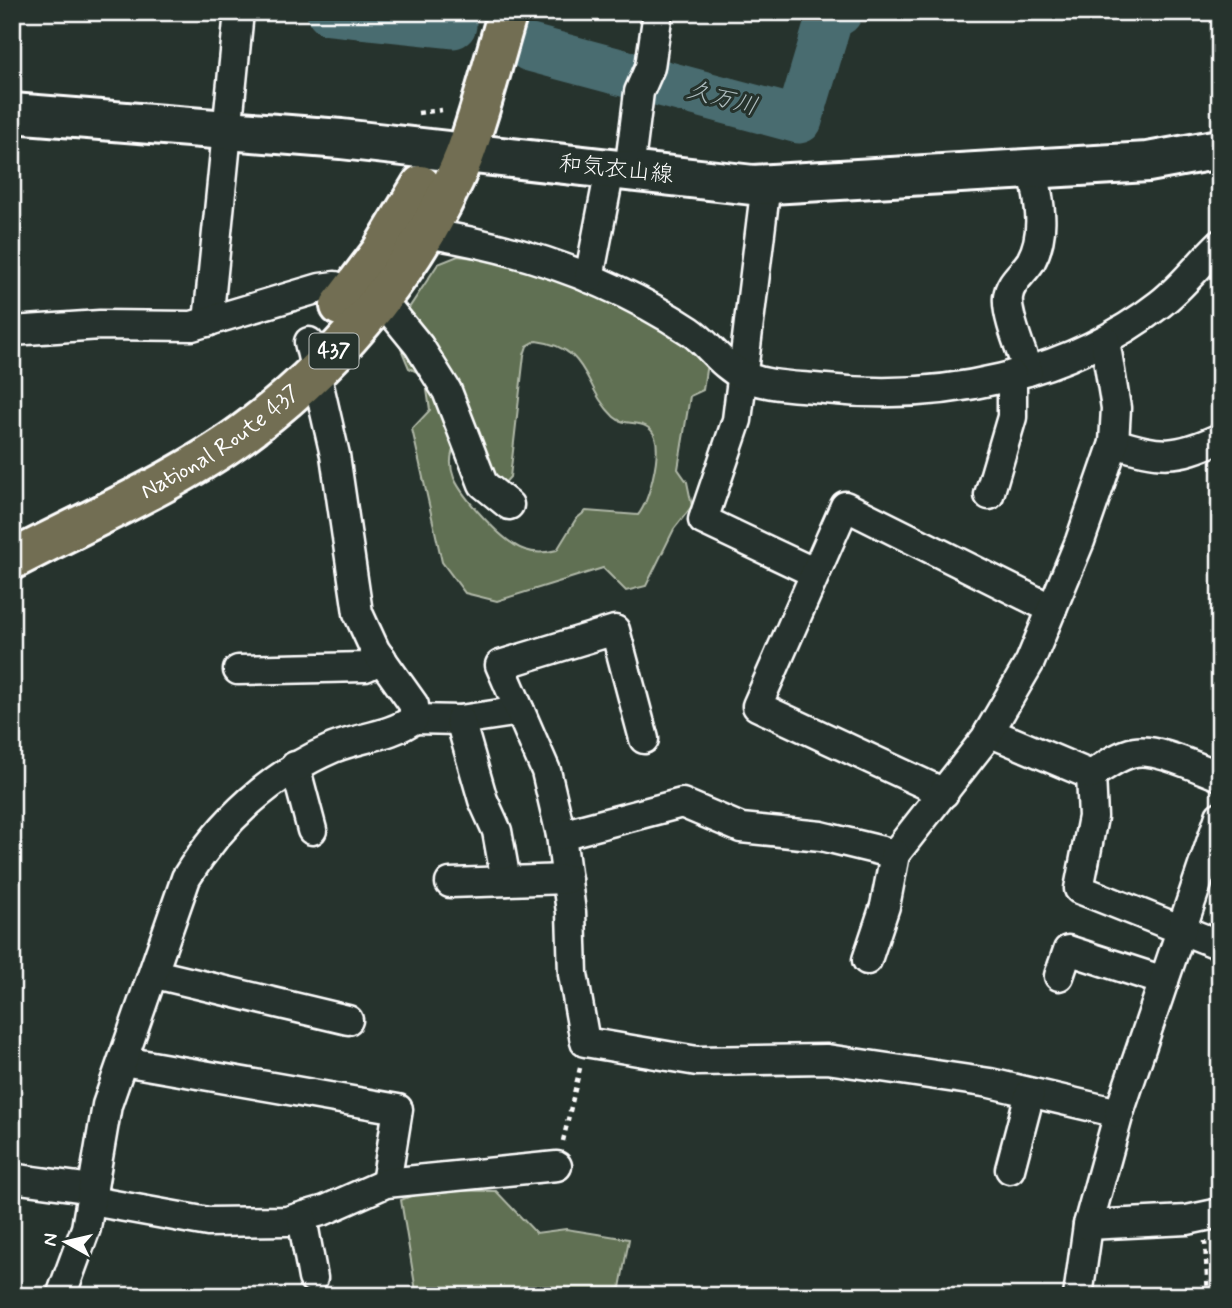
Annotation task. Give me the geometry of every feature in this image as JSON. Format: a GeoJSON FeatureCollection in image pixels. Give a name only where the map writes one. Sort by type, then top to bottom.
{"type":"FeatureCollection","features":[{"type":"Feature","properties":{"kind":"highway","name":"National Route 437"},"geometry":{"type":"LineString","coordinates":[[365,296],[411,205],[451,153],[483,12]]}},
{"type":"Feature","properties":{"kind":"highway","name":"National Route 437"},"geometry":{"type":"LineString","coordinates":[[12,560],[181,471],[251,428],[365,296],[425,233],[451,153],[508,12]]}},
{"type":"Feature","properties":{"kind":"highway","name":"National Route 437"},"geometry":{"type":"LineString","coordinates":[[12,531],[169,449],[312,358]]}},
{"type":"Feature","properties":{"kind":"main road","name":"和気衣山線"},"geometry":{"type":"LineString","coordinates":[[12,113],[341,139],[619,171],[766,184],[1148,162],[1220,149]]}},
{"type":"Feature","properties":{"kind":"street"},"geometry":{"type":"LineString","coordinates":[[208,322],[230,130],[239,12]]}},
{"type":"Feature","properties":{"kind":"street"},"geometry":{"type":"LineString","coordinates":[[589,278],[645,80],[658,12]]}},
{"type":"Feature","properties":{"kind":"street"},"geometry":{"type":"LineString","coordinates":[[989,495],[1012,417],[1020,373],[1008,305],[1011,284],[1031,260],[1040,236],[1041,211],[1033,169]]}},
{"type":"Feature","properties":{"kind":"street"},"geometry":{"type":"LineString","coordinates":[[766,184],[744,376],[726,459],[703,520],[815,573]]}},
{"type":"Feature","properties":{"kind":"street"},"geometry":{"type":"LineString","coordinates":[[425,233],[491,244],[570,269],[691,332],[729,367],[744,376],[767,382],[858,393],[975,384],[1020,373],[1105,340],[1161,303],[1220,244]]}},
{"type":"Feature","properties":{"kind":"street"},"geometry":{"type":"LineString","coordinates":[[12,331],[100,325],[192,326],[320,288],[335,286],[365,296],[419,346],[447,391],[483,484],[509,505]]}},
{"type":"Feature","properties":{"kind":"street"},"geometry":{"type":"LineString","coordinates":[[867,960],[884,906],[895,854],[989,732],[1030,662],[1080,541],[1114,443],[1116,408],[1105,340]]}},
{"type":"Feature","properties":{"kind":"street"},"geometry":{"type":"LineString","coordinates":[[312,358],[335,455],[358,613],[382,659],[414,705],[414,719]]}},
{"type":"Feature","properties":{"kind":"street"},"geometry":{"type":"LineString","coordinates":[[1114,443],[1148,454],[1178,455],[1220,438]]}},
{"type":"Feature","properties":{"kind":"street"},"geometry":{"type":"LineString","coordinates":[[944,793],[757,706],[845,506],[1052,608]]}},
{"type":"Feature","properties":{"kind":"street"},"geometry":{"type":"LineString","coordinates":[[644,738],[615,630],[500,665],[546,771],[561,835],[567,879],[573,974],[585,1042],[697,1061],[827,1059],[990,1083],[1119,1113]]}},
{"type":"Feature","properties":{"kind":"street"},"geometry":{"type":"LineString","coordinates":[[238,670],[365,667],[382,659]]}},
{"type":"Feature","properties":{"kind":"street"},"geometry":{"type":"LineString","coordinates":[[61,1296],[86,1228],[107,1105],[155,974],[186,878],[202,852],[273,780],[295,766],[336,747],[402,728],[414,719],[460,720],[520,711]]}},
{"type":"Feature","properties":{"kind":"street"},"geometry":{"type":"LineString","coordinates":[[460,720],[483,800],[497,831],[506,881]]}},
{"type":"Feature","properties":{"kind":"street"},"geometry":{"type":"LineString","coordinates":[[989,732],[1091,775]]}},
{"type":"Feature","properties":{"kind":"street"},"geometry":{"type":"LineString","coordinates":[[1091,775],[1120,757],[1138,752],[1157,754],[1220,776]]}},
{"type":"Feature","properties":{"kind":"street"},"geometry":{"type":"LineString","coordinates":[[295,766],[313,830]]}},
{"type":"Feature","properties":{"kind":"street"},"geometry":{"type":"LineString","coordinates":[[1091,775],[1093,817],[1079,889],[1220,945]]}},
{"type":"Feature","properties":{"kind":"street"},"geometry":{"type":"LineString","coordinates":[[561,835],[682,803],[741,828],[821,836],[895,854]]}},
{"type":"Feature","properties":{"kind":"street"},"geometry":{"type":"LineString","coordinates":[[1078,1296],[1088,1225],[1119,1113],[1220,816]]}},
{"type":"Feature","properties":{"kind":"street"},"geometry":{"type":"LineString","coordinates":[[450,883],[567,879]]}},
{"type":"Feature","properties":{"kind":"street"},"geometry":{"type":"LineString","coordinates":[[1059,976],[1068,950],[1164,981]]}},
{"type":"Feature","properties":{"kind":"street"},"geometry":{"type":"LineString","coordinates":[[155,974],[348,1020]]}},
{"type":"Feature","properties":{"kind":"street"},"geometry":{"type":"LineString","coordinates":[[123,1060],[398,1109],[386,1183]]}},
{"type":"Feature","properties":{"kind":"street"},"geometry":{"type":"LineString","coordinates":[[1010,1169],[1030,1093]]}},
{"type":"Feature","properties":{"kind":"street"},"geometry":{"type":"LineString","coordinates":[[12,1178],[208,1222],[302,1218],[386,1183],[557,1166]]}},
{"type":"Feature","properties":{"kind":"street"},"geometry":{"type":"LineString","coordinates":[[1088,1225],[1212,1215]]}},
{"type":"Feature","properties":{"kind":"street"},"geometry":{"type":"LineString","coordinates":[[302,1218],[313,1278]]}},
{"type":"Feature","properties":{"kind":"path"},"geometry":{"type":"LineString","coordinates":[[557,1166],[585,1042]]}},
{"type":"Feature","properties":{"kind":"path"},"geometry":{"type":"LineString","coordinates":[[1208,1296],[1212,1215]]}},
{"type":"Feature","properties":{"kind":"green space"},"geometry":{"type":"Polygon","coordinates":[[[458,256],[515,263],[585,289],[686,341],[707,363],[703,390],[690,396],[678,469],[687,482],[692,506],[674,529],[646,586],[626,591],[603,568],[497,601],[465,593],[442,562],[412,429],[430,410],[425,376],[409,368],[401,349],[409,308],[438,264],[458,256]],[[536,341],[527,346],[510,477],[503,485],[489,474],[487,454],[477,437],[457,442],[451,459],[452,473],[459,487],[485,519],[516,546],[537,553],[557,550],[576,519],[586,511],[638,515],[650,489],[656,455],[652,431],[642,425],[614,417],[577,360],[554,345],[536,341]]]}},
{"type":"Feature","properties":{"kind":"green space"},"geometry":{"type":"Polygon","coordinates":[[[425,1190],[496,1191],[536,1233],[566,1229],[629,1239],[620,1288],[572,1296],[519,1298],[416,1291],[401,1200],[425,1190]]]}},
{"type":"Feature","properties":{"kind":"waterway","name":"久万川"},"geometry":{"type":"LineString","coordinates":[[330,12],[453,25]]}},
{"type":"Feature","properties":{"kind":"waterway","name":"久万川"},"geometry":{"type":"LineString","coordinates":[[530,48],[799,120],[831,13],[839,12]]}}]}
